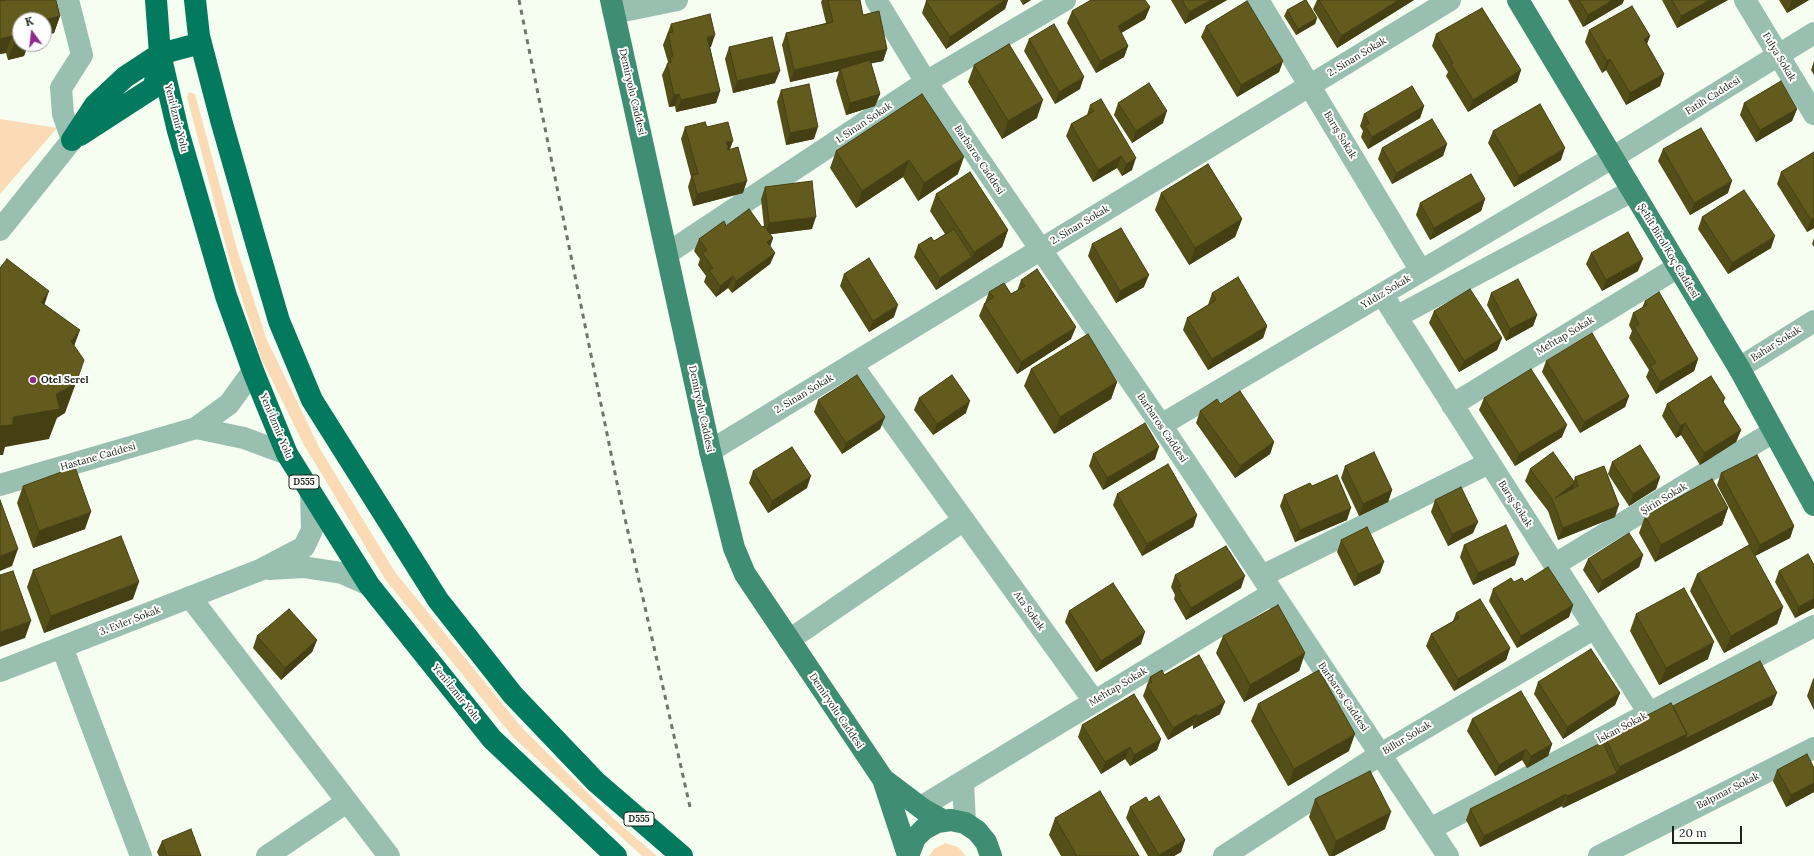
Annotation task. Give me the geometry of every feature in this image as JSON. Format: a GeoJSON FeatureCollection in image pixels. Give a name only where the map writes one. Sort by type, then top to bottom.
{"type":"FeatureCollection","features":[{"type":"Feature","properties":{"kind":"highway","name":"Yeni İzmir Yolu"},"geometry":{"type":"LineString","coordinates":[[156,0],[160,54],[178,131],[219,274],[252,371],[287,454],[369,585],[492,739],[616,856]]}},
{"type":"Feature","properties":{"kind":"highway","name":"D555"},"geometry":{"type":"LineString","coordinates":[[195,0],[201,43],[221,120],[280,321],[312,400],[438,600],[513,695],[596,782],[682,856]]}},
{"type":"Feature","properties":{"kind":"highway"},"geometry":{"type":"LineString","coordinates":[[72,140],[154,87],[160,54],[201,43]]}},
{"type":"Feature","properties":{"kind":"main road","name":"Şehit Birol Koç Caddesi"},"geometry":{"type":"LineString","coordinates":[[1518,0],[1739,368],[1814,505]]}},
{"type":"Feature","properties":{"kind":"main road","name":"Demiryolu Caddesi"},"geometry":{"type":"LineString","coordinates":[[612,6],[668,253],[710,451],[734,548],[745,574],[883,779]]}},
{"type":"Feature","properties":{"kind":"main road"},"geometry":{"type":"LineString","coordinates":[[883,779],[921,807],[944,821]]}},
{"type":"Feature","properties":{"kind":"main road"},"geometry":{"type":"LineString","coordinates":[[883,779],[908,856]]}},
{"type":"Feature","properties":{"kind":"main road"},"geometry":{"type":"LineString","coordinates":[[908,856],[915,838],[924,829],[937,822],[951,820],[965,823],[978,831],[986,842],[991,856]]}},
{"type":"Feature","properties":{"kind":"street"},"geometry":{"type":"LineString","coordinates":[[0,230],[72,140],[63,114],[61,88],[82,55],[68,0]]}},
{"type":"Feature","properties":{"kind":"street"},"geometry":{"type":"LineString","coordinates":[[612,6],[677,0]]}},
{"type":"Feature","properties":{"kind":"street","name":"Barbaros Caddesi"},"geometry":{"type":"LineString","coordinates":[[876,0],[926,82],[1268,584],[1448,856]]}},
{"type":"Feature","properties":{"kind":"street","name":"1. Sinan Sokak"},"geometry":{"type":"LineString","coordinates":[[668,253],[926,82],[1065,0]]}},
{"type":"Feature","properties":{"kind":"street","name":"Barış Sokak"},"geometry":{"type":"LineString","coordinates":[[1258,0],[1311,85],[1421,271]]}},
{"type":"Feature","properties":{"kind":"street","name":"2. Sinan Sokak"},"geometry":{"type":"LineString","coordinates":[[710,451],[1450,0]]}},
{"type":"Feature","properties":{"kind":"street","name":"Fulya Sokak"},"geometry":{"type":"LineString","coordinates":[[1745,0],[1814,114]]}},
{"type":"Feature","properties":{"kind":"street","name":"Fatih Caddesi"},"geometry":{"type":"LineString","coordinates":[[1612,158],[1814,33]]}},
{"type":"Feature","properties":{"kind":"street","name":"Yıldız Sokak"},"geometry":{"type":"LineString","coordinates":[[1160,425],[1612,158]]}},
{"type":"Feature","properties":{"kind":"street"},"geometry":{"type":"LineString","coordinates":[[1396,317],[1632,191]]}},
{"type":"Feature","properties":{"kind":"street","name":"Mehtap Sokak"},"geometry":{"type":"LineString","coordinates":[[1452,405],[1678,267]]}},
{"type":"Feature","properties":{"kind":"street","name":"Barış Sokak"},"geometry":{"type":"LineString","coordinates":[[1382,294],[1649,713]]}},
{"type":"Feature","properties":{"kind":"street","name":"Bahar Sokak"},"geometry":{"type":"LineString","coordinates":[[1739,368],[1814,321]]}},
{"type":"Feature","properties":{"kind":"street","name":"Ata Sokak"},"geometry":{"type":"LineString","coordinates":[[852,365],[1094,701]]}},
{"type":"Feature","properties":{"kind":"street"},"geometry":{"type":"LineString","coordinates":[[196,428],[229,404],[252,371]]}},
{"type":"Feature","properties":{"kind":"street"},"geometry":{"type":"LineString","coordinates":[[196,428],[244,438],[287,454]]}},
{"type":"Feature","properties":{"kind":"street","name":"Hastane Caddesi"},"geometry":{"type":"LineString","coordinates":[[0,485],[196,428]]}},
{"type":"Feature","properties":{"kind":"street","name":"Şirin Sokak"},"geometry":{"type":"LineString","coordinates":[[1554,565],[1773,432]]}},
{"type":"Feature","properties":{"kind":"street","name":"Mehtap Sokak"},"geometry":{"type":"LineString","coordinates":[[921,807],[1094,701],[1268,584],[1489,463]]}},
{"type":"Feature","properties":{"kind":"street"},"geometry":{"type":"LineString","coordinates":[[260,570],[304,547],[312,530],[311,493]]}},
{"type":"Feature","properties":{"kind":"street"},"geometry":{"type":"LineString","coordinates":[[789,640],[964,520]]}},
{"type":"Feature","properties":{"kind":"street"},"geometry":{"type":"LineString","coordinates":[[260,570],[303,567],[342,573],[369,585]]}},
{"type":"Feature","properties":{"kind":"street","name":"3. Evler Sokak"},"geometry":{"type":"LineString","coordinates":[[0,671],[260,570]]}},
{"type":"Feature","properties":{"kind":"street"},"geometry":{"type":"LineString","coordinates":[[190,597],[389,856]]}},
{"type":"Feature","properties":{"kind":"street","name":"İskan Sokak"},"geometry":{"type":"LineString","coordinates":[[1430,829],[1814,626]]}},
{"type":"Feature","properties":{"kind":"street","name":"Billur Sokak"},"geometry":{"type":"LineString","coordinates":[[1224,856],[1381,754],[1594,628]]}},
{"type":"Feature","properties":{"kind":"street"},"geometry":{"type":"LineString","coordinates":[[62,647],[141,856]]}},
{"type":"Feature","properties":{"kind":"street","name":"Balpınar Sokak"},"geometry":{"type":"LineString","coordinates":[[1599,856],[1814,748]]}},
{"type":"Feature","properties":{"kind":"street"},"geometry":{"type":"LineString","coordinates":[[963,782],[965,823]]}},
{"type":"Feature","properties":{"kind":"street"},"geometry":{"type":"LineString","coordinates":[[267,856],[347,802]]}},
{"type":"Feature","properties":{"kind":"shaded area"},"geometry":{"type":"Polygon","coordinates":[[[189,92],[195,94],[237,249],[267,340],[320,449],[395,572],[522,728],[615,820],[657,856],[642,856],[513,737],[385,579],[304,445],[261,358],[229,258],[187,97],[189,92]]]}},
{"type":"Feature","properties":{"kind":"shaded area"},"geometry":{"type":"Polygon","coordinates":[[[0,119],[57,128],[0,194],[0,119]]]}},
{"type":"Feature","properties":{"kind":"shaded area"},"geometry":{"type":"Polygon","coordinates":[[[945,843],[958,847],[966,856],[929,856],[934,849],[945,843]]]}},
{"type":"Feature","properties":{"kind":"building"},"geometry":{"type":"Polygon","coordinates":[[[56,0],[60,16],[52,18],[52,12],[12,12],[12,36],[0,39],[0,1],[56,0]]]}},
{"type":"Feature","properties":{"kind":"building"},"geometry":{"type":"Polygon","coordinates":[[[828,0],[860,0],[863,15],[879,11],[887,49],[794,70],[786,33],[833,22],[828,0]]]}},
{"type":"Feature","properties":{"kind":"building"},"geometry":{"type":"Polygon","coordinates":[[[1005,0],[950,37],[926,1],[1005,0]]]}},
{"type":"Feature","properties":{"kind":"building"},"geometry":{"type":"Polygon","coordinates":[[[1091,0],[1145,0],[1150,7],[1118,26],[1128,46],[1100,61],[1072,11],[1091,0]]]}},
{"type":"Feature","properties":{"kind":"building"},"geometry":{"type":"Polygon","coordinates":[[[1182,0],[1211,0],[1189,12],[1182,0]]]}},
{"type":"Feature","properties":{"kind":"building"},"geometry":{"type":"Polygon","coordinates":[[[1305,0],[1317,18],[1298,29],[1287,10],[1305,0]]]}},
{"type":"Feature","properties":{"kind":"building"},"geometry":{"type":"Polygon","coordinates":[[[1319,0],[1399,0],[1341,36],[1319,0]]]}},
{"type":"Feature","properties":{"kind":"building"},"geometry":{"type":"Polygon","coordinates":[[[1579,0],[1613,0],[1588,15],[1579,0]]]}},
{"type":"Feature","properties":{"kind":"building"},"geometry":{"type":"Polygon","coordinates":[[[1672,0],[1710,0],[1681,16],[1672,0]]]}},
{"type":"Feature","properties":{"kind":"building"},"geometry":{"type":"Polygon","coordinates":[[[1247,1],[1283,61],[1241,85],[1206,26],[1247,1]]]}},
{"type":"Feature","properties":{"kind":"building"},"geometry":{"type":"Polygon","coordinates":[[[1632,6],[1650,36],[1644,39],[1664,74],[1630,93],[1610,59],[1607,61],[1589,30],[1632,6]]]}},
{"type":"Feature","properties":{"kind":"building"},"geometry":{"type":"Polygon","coordinates":[[[1482,8],[1521,70],[1473,100],[1451,64],[1453,63],[1436,34],[1482,8]]]}},
{"type":"Feature","properties":{"kind":"building"},"geometry":{"type":"Polygon","coordinates":[[[710,14],[715,35],[707,37],[720,91],[681,100],[679,94],[674,95],[667,64],[671,62],[670,57],[673,56],[668,33],[673,32],[671,24],[710,14]]]}},
{"type":"Feature","properties":{"kind":"building"},"geometry":{"type":"Polygon","coordinates":[[[1054,24],[1084,77],[1059,92],[1029,39],[1054,24]]]}},
{"type":"Feature","properties":{"kind":"building"},"geometry":{"type":"Polygon","coordinates":[[[772,37],[780,71],[737,81],[729,47],[772,37]]]}},
{"type":"Feature","properties":{"kind":"building"},"geometry":{"type":"Polygon","coordinates":[[[1009,44],[1043,100],[1008,121],[974,65],[1009,44]]]}},
{"type":"Feature","properties":{"kind":"building"},"geometry":{"type":"Polygon","coordinates":[[[870,60],[880,94],[850,103],[840,69],[870,60]]]}},
{"type":"Feature","properties":{"kind":"building"},"geometry":{"type":"Polygon","coordinates":[[[1781,81],[1797,109],[1760,130],[1744,103],[1781,81]]]}},
{"type":"Feature","properties":{"kind":"building"},"geometry":{"type":"Polygon","coordinates":[[[1149,83],[1167,111],[1136,131],[1118,103],[1149,83]]]}},
{"type":"Feature","properties":{"kind":"building"},"geometry":{"type":"Polygon","coordinates":[[[809,84],[818,127],[790,133],[781,90],[809,84]]]}},
{"type":"Feature","properties":{"kind":"building"},"geometry":{"type":"Polygon","coordinates":[[[1412,86],[1424,106],[1372,137],[1365,126],[1369,123],[1364,114],[1412,86]]]}},
{"type":"Feature","properties":{"kind":"building"},"geometry":{"type":"Polygon","coordinates":[[[922,94],[964,157],[924,183],[909,160],[862,191],[836,151],[922,94]]]}},
{"type":"Feature","properties":{"kind":"building"},"geometry":{"type":"Polygon","coordinates":[[[1101,99],[1136,158],[1126,164],[1121,156],[1098,170],[1071,124],[1094,111],[1090,105],[1101,99]]]}},
{"type":"Feature","properties":{"kind":"building"},"geometry":{"type":"Polygon","coordinates":[[[1540,104],[1565,148],[1519,176],[1493,131],[1540,104]]]}},
{"type":"Feature","properties":{"kind":"building"},"geometry":{"type":"Polygon","coordinates":[[[1432,119],[1447,144],[1396,173],[1382,148],[1432,119]]]}},
{"type":"Feature","properties":{"kind":"building"},"geometry":{"type":"Polygon","coordinates":[[[705,122],[707,127],[728,122],[733,141],[726,142],[728,150],[738,147],[747,181],[697,194],[692,175],[698,174],[685,127],[705,122]]]}},
{"type":"Feature","properties":{"kind":"building"},"geometry":{"type":"Polygon","coordinates":[[[1701,128],[1732,181],[1694,203],[1663,149],[1701,128]]]}},
{"type":"Feature","properties":{"kind":"building"},"geometry":{"type":"Polygon","coordinates":[[[1814,152],[1814,218],[1811,220],[1781,172],[1814,152]]]}},
{"type":"Feature","properties":{"kind":"building"},"geometry":{"type":"Polygon","coordinates":[[[1208,164],[1242,219],[1195,248],[1161,193],[1208,164]]]}},
{"type":"Feature","properties":{"kind":"building"},"geometry":{"type":"Polygon","coordinates":[[[970,172],[1008,230],[974,252],[936,194],[970,172]]]}},
{"type":"Feature","properties":{"kind":"building"},"geometry":{"type":"Polygon","coordinates":[[[1471,174],[1485,199],[1434,228],[1420,203],[1471,174]]]}},
{"type":"Feature","properties":{"kind":"building"},"geometry":{"type":"Polygon","coordinates":[[[812,181],[816,217],[769,223],[765,187],[812,181]]]}},
{"type":"Feature","properties":{"kind":"building"},"geometry":{"type":"Polygon","coordinates":[[[1744,190],[1775,236],[1732,263],[1702,217],[1744,190]]]}},
{"type":"Feature","properties":{"kind":"building"},"geometry":{"type":"Polygon","coordinates":[[[749,209],[762,227],[764,226],[773,238],[767,242],[775,253],[736,281],[733,276],[720,286],[709,270],[713,268],[702,253],[707,250],[699,239],[724,221],[726,226],[749,209]]]}},
{"type":"Feature","properties":{"kind":"building"},"geometry":{"type":"Polygon","coordinates":[[[1121,228],[1149,275],[1120,291],[1092,244],[1121,228]]]}},
{"type":"Feature","properties":{"kind":"building"},"geometry":{"type":"Polygon","coordinates":[[[954,229],[972,257],[940,278],[918,245],[931,237],[934,241],[954,229]]]}},
{"type":"Feature","properties":{"kind":"building"},"geometry":{"type":"Polygon","coordinates":[[[1628,232],[1643,259],[1606,280],[1591,253],[1628,232]]]}},
{"type":"Feature","properties":{"kind":"building"},"geometry":{"type":"Polygon","coordinates":[[[869,258],[898,305],[873,321],[844,274],[869,258]]]}},
{"type":"Feature","properties":{"kind":"building","name":"Otel Serel"},"geometry":{"type":"Polygon","coordinates":[[[7,259],[49,291],[41,302],[80,330],[71,341],[84,360],[76,383],[56,394],[60,409],[13,417],[13,425],[0,426],[0,268],[7,259]]]}},
{"type":"Feature","properties":{"kind":"building"},"geometry":{"type":"Polygon","coordinates":[[[1037,269],[1076,327],[1021,362],[984,304],[994,297],[989,292],[1004,283],[1011,294],[1025,286],[1021,280],[1037,269]]]}},
{"type":"Feature","properties":{"kind":"building"},"geometry":{"type":"Polygon","coordinates":[[[1238,277],[1267,326],[1212,359],[1187,318],[1216,300],[1212,293],[1238,277]]]}},
{"type":"Feature","properties":{"kind":"building"},"geometry":{"type":"Polygon","coordinates":[[[1518,279],[1537,315],[1510,329],[1491,293],[1518,279]]]}},
{"type":"Feature","properties":{"kind":"building"},"geometry":{"type":"Polygon","coordinates":[[[1470,289],[1502,338],[1464,361],[1434,311],[1470,289]]]}},
{"type":"Feature","properties":{"kind":"building"},"geometry":{"type":"Polygon","coordinates":[[[1659,292],[1698,359],[1660,382],[1650,366],[1656,363],[1634,327],[1639,324],[1633,313],[1647,305],[1645,301],[1659,292]]]}},
{"type":"Feature","properties":{"kind":"building"},"geometry":{"type":"Polygon","coordinates":[[[1592,333],[1629,396],[1584,422],[1546,361],[1592,333]]]}},
{"type":"Feature","properties":{"kind":"building"},"geometry":{"type":"Polygon","coordinates":[[[1088,334],[1117,382],[1060,417],[1031,369],[1088,334]]]}},
{"type":"Feature","properties":{"kind":"building"},"geometry":{"type":"Polygon","coordinates":[[[1531,369],[1567,425],[1519,454],[1484,398],[1531,369]]]}},
{"type":"Feature","properties":{"kind":"building"},"geometry":{"type":"Polygon","coordinates":[[[857,375],[885,417],[846,443],[818,400],[857,375]]]}},
{"type":"Feature","properties":{"kind":"building"},"geometry":{"type":"Polygon","coordinates":[[[952,375],[970,401],[937,424],[919,398],[952,375]]]}},
{"type":"Feature","properties":{"kind":"building"},"geometry":{"type":"Polygon","coordinates":[[[1711,376],[1725,398],[1722,400],[1741,430],[1704,453],[1685,423],[1680,426],[1667,404],[1711,376]]]}},
{"type":"Feature","properties":{"kind":"building"},"geometry":{"type":"Polygon","coordinates":[[[1240,391],[1274,442],[1240,466],[1200,411],[1217,399],[1220,404],[1240,391]]]}},
{"type":"Feature","properties":{"kind":"building"},"geometry":{"type":"Polygon","coordinates":[[[1145,423],[1159,447],[1107,478],[1093,454],[1145,423]]]}},
{"type":"Feature","properties":{"kind":"building"},"geometry":{"type":"Polygon","coordinates":[[[1640,445],[1660,477],[1633,494],[1612,462],[1640,445]]]}},
{"type":"Feature","properties":{"kind":"building"},"geometry":{"type":"Polygon","coordinates":[[[792,447],[811,476],[772,501],[753,471],[792,447]]]}},
{"type":"Feature","properties":{"kind":"building"},"geometry":{"type":"Polygon","coordinates":[[[1374,452],[1392,490],[1363,504],[1345,466],[1374,452]]]}},
{"type":"Feature","properties":{"kind":"building"},"geometry":{"type":"Polygon","coordinates":[[[1553,452],[1575,483],[1555,498],[1578,486],[1575,477],[1604,466],[1619,505],[1563,528],[1552,499],[1530,469],[1553,452]]]}},
{"type":"Feature","properties":{"kind":"building"},"geometry":{"type":"Polygon","coordinates":[[[1757,455],[1794,526],[1760,545],[1721,473],[1757,455]]]}},
{"type":"Feature","properties":{"kind":"building"},"geometry":{"type":"Polygon","coordinates":[[[1168,464],[1197,515],[1147,544],[1117,494],[1168,464]]]}},
{"type":"Feature","properties":{"kind":"building"},"geometry":{"type":"Polygon","coordinates":[[[75,467],[91,512],[39,531],[23,486],[75,467]]]}},
{"type":"Feature","properties":{"kind":"building"},"geometry":{"type":"Polygon","coordinates":[[[1337,475],[1351,508],[1300,530],[1284,495],[1310,483],[1312,486],[1337,475]]]}},
{"type":"Feature","properties":{"kind":"building"},"geometry":{"type":"Polygon","coordinates":[[[1712,479],[1728,508],[1661,545],[1645,516],[1712,479]]]}},
{"type":"Feature","properties":{"kind":"building"},"geometry":{"type":"Polygon","coordinates":[[[1461,487],[1478,522],[1452,534],[1435,500],[1461,487]]]}},
{"type":"Feature","properties":{"kind":"building"},"geometry":{"type":"Polygon","coordinates":[[[0,500],[18,549],[0,556],[0,500]]]}},
{"type":"Feature","properties":{"kind":"building"},"geometry":{"type":"Polygon","coordinates":[[[1506,525],[1519,554],[1478,573],[1464,545],[1506,525]]]}},
{"type":"Feature","properties":{"kind":"building"},"geometry":{"type":"Polygon","coordinates":[[[1367,527],[1384,562],[1358,574],[1341,540],[1367,527]]]}},
{"type":"Feature","properties":{"kind":"building"},"geometry":{"type":"Polygon","coordinates":[[[1629,533],[1643,555],[1602,581],[1588,559],[1629,533]]]}},
{"type":"Feature","properties":{"kind":"building"},"geometry":{"type":"Polygon","coordinates":[[[121,536],[139,582],[51,616],[33,570],[121,536]]]}},
{"type":"Feature","properties":{"kind":"building"},"geometry":{"type":"Polygon","coordinates":[[[1749,545],[1783,607],[1731,636],[1697,574],[1749,545]]]}},
{"type":"Feature","properties":{"kind":"building"},"geometry":{"type":"Polygon","coordinates":[[[1226,546],[1245,576],[1191,608],[1178,587],[1181,586],[1175,575],[1226,546]]]}},
{"type":"Feature","properties":{"kind":"building"},"geometry":{"type":"Polygon","coordinates":[[[1808,554],[1814,565],[1814,598],[1799,607],[1779,571],[1808,554]]]}},
{"type":"Feature","properties":{"kind":"building"},"geometry":{"type":"Polygon","coordinates":[[[1548,567],[1573,605],[1521,636],[1493,589],[1511,578],[1514,582],[1522,578],[1524,582],[1548,567]]]}},
{"type":"Feature","properties":{"kind":"building"},"geometry":{"type":"Polygon","coordinates":[[[13,571],[31,621],[0,632],[0,575],[13,571]]]}},
{"type":"Feature","properties":{"kind":"building"},"geometry":{"type":"Polygon","coordinates":[[[1113,583],[1145,632],[1101,661],[1069,611],[1113,583]]]}},
{"type":"Feature","properties":{"kind":"building"},"geometry":{"type":"Polygon","coordinates":[[[1684,588],[1714,642],[1666,668],[1636,614],[1684,588]]]}},
{"type":"Feature","properties":{"kind":"building"},"geometry":{"type":"Polygon","coordinates":[[[1480,599],[1510,648],[1458,679],[1431,634],[1459,618],[1456,613],[1480,599]]]}},
{"type":"Feature","properties":{"kind":"building"},"geometry":{"type":"Polygon","coordinates":[[[1278,605],[1305,653],[1250,685],[1223,636],[1278,605]]]}},
{"type":"Feature","properties":{"kind":"building"},"geometry":{"type":"Polygon","coordinates":[[[289,609],[317,640],[285,668],[257,636],[289,609]]]}},
{"type":"Feature","properties":{"kind":"building"},"geometry":{"type":"Polygon","coordinates":[[[1591,649],[1620,693],[1567,727],[1538,682],[1591,649]]]}},
{"type":"Feature","properties":{"kind":"building"},"geometry":{"type":"Polygon","coordinates":[[[1199,655],[1225,702],[1197,717],[1197,714],[1173,728],[1147,685],[1152,682],[1150,677],[1162,670],[1164,675],[1199,655]]]}},
{"type":"Feature","properties":{"kind":"building"},"geometry":{"type":"Polygon","coordinates":[[[1760,661],[1777,693],[1685,739],[1687,734],[1673,706],[1760,661]]]}},
{"type":"Feature","properties":{"kind":"building"},"geometry":{"type":"Polygon","coordinates":[[[1319,670],[1355,734],[1294,769],[1258,704],[1319,670]]]}},
{"type":"Feature","properties":{"kind":"building"},"geometry":{"type":"Polygon","coordinates":[[[1521,691],[1552,744],[1531,756],[1526,749],[1499,765],[1472,719],[1521,691]]]}},
{"type":"Feature","properties":{"kind":"building"},"geometry":{"type":"Polygon","coordinates":[[[1134,694],[1161,739],[1134,755],[1130,747],[1105,762],[1082,725],[1134,694]]]}},
{"type":"Feature","properties":{"kind":"building"},"geometry":{"type":"Polygon","coordinates":[[[1671,703],[1687,734],[1619,767],[1605,737],[1671,703]]]}},
{"type":"Feature","properties":{"kind":"building"},"geometry":{"type":"Polygon","coordinates":[[[1603,742],[1617,773],[1567,796],[1566,794],[1484,836],[1470,809],[1603,742]]]}},
{"type":"Feature","properties":{"kind":"building"},"geometry":{"type":"Polygon","coordinates":[[[1807,754],[1814,768],[1814,783],[1791,795],[1777,770],[1807,754]]]}},
{"type":"Feature","properties":{"kind":"building"},"geometry":{"type":"Polygon","coordinates":[[[1370,771],[1391,812],[1336,841],[1315,799],[1370,771]]]}},
{"type":"Feature","properties":{"kind":"building"},"geometry":{"type":"Polygon","coordinates":[[[1100,791],[1139,856],[1077,856],[1055,818],[1100,791]]]}},
{"type":"Feature","properties":{"kind":"building"},"geometry":{"type":"Polygon","coordinates":[[[1159,796],[1185,840],[1159,855],[1130,807],[1146,797],[1149,802],[1159,796]]]}},
{"type":"Feature","properties":{"kind":"building"},"geometry":{"type":"Polygon","coordinates":[[[191,829],[201,856],[167,856],[162,841],[191,829]]]}},
{"type":"Feature","properties":{"kind":"railway"},"geometry":{"type":"LineString","coordinates":[[519,0],[617,483],[690,807]]}},
{"type":"Feature","properties":{"kind":"place","name":"Otel Serel"},"geometry":{"type":"Point","coordinates":[33,380]}}]}
